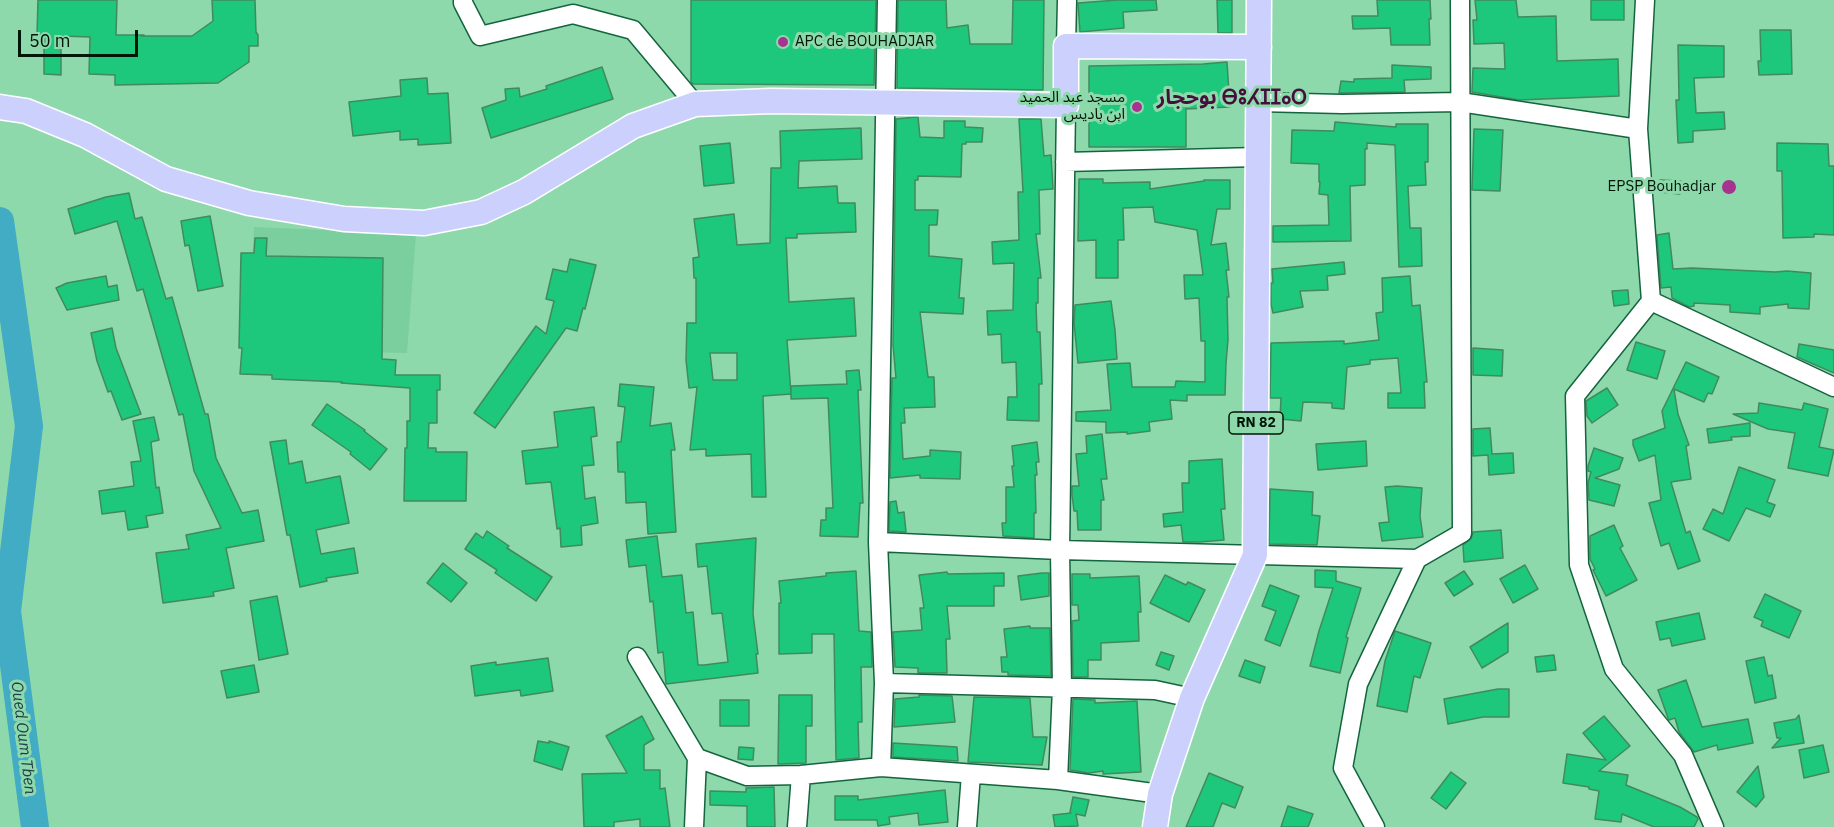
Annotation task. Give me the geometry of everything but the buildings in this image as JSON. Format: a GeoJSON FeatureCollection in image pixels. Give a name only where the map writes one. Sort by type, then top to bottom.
{"type":"FeatureCollection","features":[{"type":"Feature","properties":{"kind":"main road","name":"RN 82"},"geometry":{"type":"LineString","coordinates":[[1155,827],[1160,794],[1192,698],[1255,555],[1259,0]]}},
{"type":"Feature","properties":{"kind":"main road"},"geometry":{"type":"LineString","coordinates":[[0,107],[26,111],[85,135],[166,178],[249,203],[344,219],[424,223],[481,212],[524,192],[633,126],[695,105],[771,100],[1066,105],[1066,46],[1259,47]]}},
{"type":"Feature","properties":{"kind":"street"},"geometry":{"type":"LineString","coordinates":[[463,0],[480,36],[573,14],[633,30],[695,105]]}},
{"type":"Feature","properties":{"kind":"street"},"geometry":{"type":"LineString","coordinates":[[881,767],[884,683],[878,542],[887,0]]}},
{"type":"Feature","properties":{"kind":"street"},"geometry":{"type":"LineString","coordinates":[[1066,46],[1067,0]]}},
{"type":"Feature","properties":{"kind":"street"},"geometry":{"type":"LineString","coordinates":[[878,542],[1060,550],[1417,559],[1462,533],[1460,0]]}},
{"type":"Feature","properties":{"kind":"street"},"geometry":{"type":"LineString","coordinates":[[1646,0],[1638,129],[1651,301],[1575,396],[1579,566],[1614,669],[1683,756],[1714,827]]}},
{"type":"Feature","properties":{"kind":"street"},"geometry":{"type":"LineString","coordinates":[[1258,102],[1342,104],[1460,102],[1638,129]]}},
{"type":"Feature","properties":{"kind":"street"},"geometry":{"type":"LineString","coordinates":[[1058,780],[1062,688],[1060,550],[1066,105]]}},
{"type":"Feature","properties":{"kind":"street"},"geometry":{"type":"LineString","coordinates":[[1065,162],[1257,157]]}},
{"type":"Feature","properties":{"kind":"street"},"geometry":{"type":"LineString","coordinates":[[1651,301],[1834,387]]}},
{"type":"Feature","properties":{"kind":"street"},"geometry":{"type":"LineString","coordinates":[[1375,827],[1343,768],[1358,684],[1417,559]]}},
{"type":"Feature","properties":{"kind":"street"},"geometry":{"type":"LineString","coordinates":[[637,657],[697,758],[694,827]]}},
{"type":"Feature","properties":{"kind":"street"},"geometry":{"type":"LineString","coordinates":[[884,683],[1155,690],[1192,698]]}},
{"type":"Feature","properties":{"kind":"street"},"geometry":{"type":"LineString","coordinates":[[697,758],[747,776],[801,775],[881,767],[1058,780],[1160,794]]}},
{"type":"Feature","properties":{"kind":"street"},"geometry":{"type":"LineString","coordinates":[[967,827],[971,774]]}},
{"type":"Feature","properties":{"kind":"street"},"geometry":{"type":"LineString","coordinates":[[797,827],[801,775]]}},
{"type":"Feature","properties":{"kind":"shaded area"},"geometry":{"type":"Polygon","coordinates":[[[254,227],[416,234],[407,353],[247,350],[254,227]]]}},
{"type":"Feature","properties":{"kind":"waterway","name":"Oued Oum Tben"},"geometry":{"type":"LineString","coordinates":[[0,221],[29,426],[7,611],[35,827]]}},
{"type":"Feature","properties":{"kind":"place","name":"APC de BOUHADJAR"},"geometry":{"type":"Point","coordinates":[783,42]}},
{"type":"Feature","properties":{"kind":"place","name":"مسجد عبد الحميد ابن باديس"},"geometry":{"type":"Point","coordinates":[1137,107]}},
{"type":"Feature","properties":{"kind":"place","name":"EPSP Bouhadjar"},"geometry":{"type":"Point","coordinates":[1729,187]}},
{"type":"Feature","properties":{"kind":"district","name":"بوحجار ⴱⵓⵃⵊⵊⴰⵔ"},"geometry":{"type":"Point","coordinates":[1232,98]}}]}
